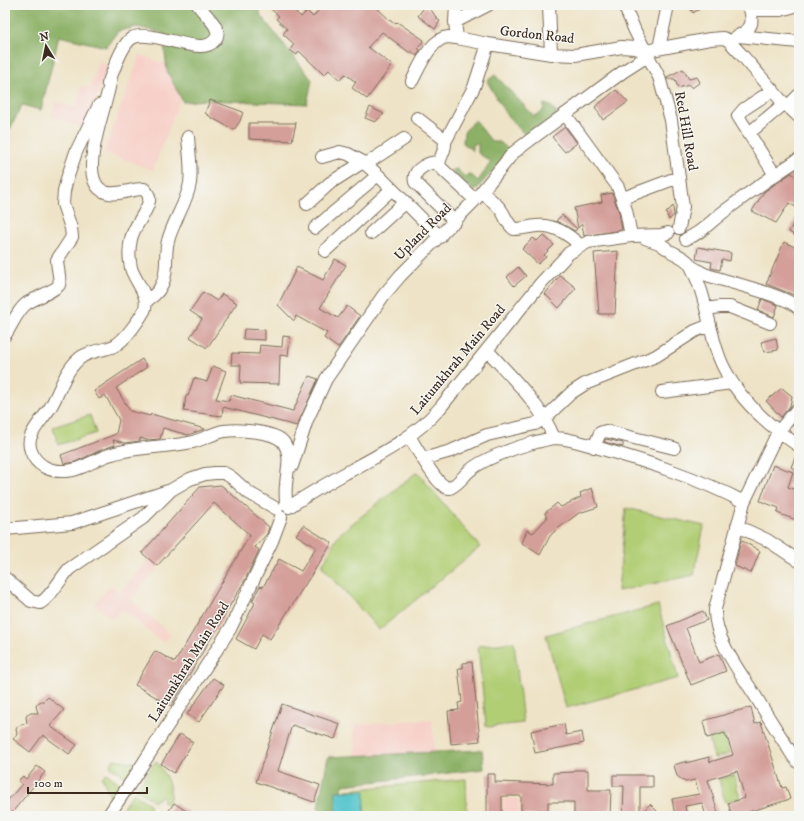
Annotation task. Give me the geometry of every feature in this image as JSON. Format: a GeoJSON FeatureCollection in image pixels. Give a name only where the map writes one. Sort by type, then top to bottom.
{"type":"FeatureCollection","features":[{"type":"Feature","properties":{"kind":"street"},"geometry":{"type":"LineString","coordinates":[[5,335],[20,310],[26,304],[59,285],[60,281],[57,260],[72,237],[71,228],[63,204],[67,179],[76,152],[100,103],[125,45],[134,38],[143,36],[196,46],[204,46],[213,42],[216,40],[216,27],[198,5]]}},
{"type":"Feature","properties":{"kind":"street"},"geometry":{"type":"LineString","coordinates":[[412,81],[433,46],[440,40],[447,37],[457,38],[455,22],[456,5]]}},
{"type":"Feature","properties":{"kind":"street"},"geometry":{"type":"LineString","coordinates":[[455,22],[488,5]]}},
{"type":"Feature","properties":{"kind":"street"},"geometry":{"type":"LineString","coordinates":[[549,5],[550,54]]}},
{"type":"Feature","properties":{"kind":"street","name":"Red Hill Road"},"geometry":{"type":"LineString","coordinates":[[624,5],[659,77],[671,120],[683,207],[673,230]]}},
{"type":"Feature","properties":{"kind":"street"},"geometry":{"type":"LineString","coordinates":[[659,48],[668,5]]}},
{"type":"Feature","properties":{"kind":"street"},"geometry":{"type":"LineString","coordinates":[[733,38],[749,29],[752,20],[750,8],[781,10],[795,6]]}},
{"type":"Feature","properties":{"kind":"street","name":"Gordon Road"},"geometry":{"type":"LineString","coordinates":[[457,38],[550,54],[575,55],[622,47],[646,50]]}},
{"type":"Feature","properties":{"kind":"street"},"geometry":{"type":"LineString","coordinates":[[646,50],[723,38],[799,42]]}},
{"type":"Feature","properties":{"kind":"street"},"geometry":{"type":"LineString","coordinates":[[733,38],[773,90],[799,117]]}},
{"type":"Feature","properties":{"kind":"street"},"geometry":{"type":"LineString","coordinates":[[488,44],[474,87],[445,142],[445,147],[439,162],[441,169],[479,197],[497,205],[508,223],[514,229],[538,226],[559,229],[581,246]]}},
{"type":"Feature","properties":{"kind":"street","name":"Upland Road"},"geometry":{"type":"LineString","coordinates":[[286,484],[307,420],[326,379],[383,296],[400,276],[479,197],[513,153],[624,71],[646,50]]}},
{"type":"Feature","properties":{"kind":"street"},"geometry":{"type":"LineString","coordinates":[[5,529],[72,523],[171,490],[190,479],[215,473],[224,473],[249,492],[283,509],[289,457],[281,439],[276,436],[263,433],[232,430],[215,433],[194,442],[110,454],[73,471],[56,470],[44,467],[33,457],[29,445],[30,437],[50,407],[66,375],[73,365],[86,354],[114,346],[119,342],[128,334],[144,310],[146,301],[144,293],[132,270],[129,251],[131,238],[137,222],[150,200],[148,193],[144,189],[115,193],[105,192],[99,188],[91,171],[95,140],[109,90],[111,76]]}},
{"type":"Feature","properties":{"kind":"street"},"geometry":{"type":"LineString","coordinates":[[773,90],[740,112],[738,116],[775,175]]}},
{"type":"Feature","properties":{"kind":"street"},"geometry":{"type":"LineString","coordinates":[[748,134],[799,95]]}},
{"type":"Feature","properties":{"kind":"street"},"geometry":{"type":"LineString","coordinates":[[565,114],[618,187],[636,236],[659,243],[705,274],[790,302],[799,309]]}},
{"type":"Feature","properties":{"kind":"street"},"geometry":{"type":"LineString","coordinates":[[417,118],[441,136],[445,142]]}},
{"type":"Feature","properties":{"kind":"street"},"geometry":{"type":"LineString","coordinates":[[146,301],[156,294],[162,286],[165,274],[168,242],[190,183],[188,137]]}},
{"type":"Feature","properties":{"kind":"street"},"geometry":{"type":"LineString","coordinates":[[307,204],[330,183],[404,139]]}},
{"type":"Feature","properties":{"kind":"street"},"geometry":{"type":"LineString","coordinates":[[322,156],[340,152],[348,154],[364,163],[440,237]]}},
{"type":"Feature","properties":{"kind":"street"},"geometry":{"type":"LineString","coordinates":[[799,159],[723,212],[686,242],[682,250],[675,253],[669,250],[664,242],[673,230],[684,230],[686,242],[689,264],[699,284],[717,352],[723,367],[742,397],[778,432],[799,446]]}},
{"type":"Feature","properties":{"kind":"street"},"geometry":{"type":"LineString","coordinates":[[439,162],[430,162],[414,178],[415,182],[454,222]]}},
{"type":"Feature","properties":{"kind":"street"},"geometry":{"type":"LineString","coordinates":[[315,228],[378,175]]}},
{"type":"Feature","properties":{"kind":"street"},"geometry":{"type":"LineString","coordinates":[[623,198],[679,177]]}},
{"type":"Feature","properties":{"kind":"street"},"geometry":{"type":"LineString","coordinates":[[325,251],[392,189]]}},
{"type":"Feature","properties":{"kind":"street"},"geometry":{"type":"LineString","coordinates":[[370,233],[405,202]]}},
{"type":"Feature","properties":{"kind":"street","name":"Laitumkhrah Main Road"},"geometry":{"type":"LineString","coordinates":[[108,816],[230,629],[272,541],[283,509],[343,474],[388,451],[409,436],[432,416],[559,263],[569,253],[588,242],[636,236],[661,235],[673,230]]}},
{"type":"Feature","properties":{"kind":"street"},"geometry":{"type":"LineString","coordinates":[[706,309],[730,307],[770,323]]}},
{"type":"Feature","properties":{"kind":"street"},"geometry":{"type":"LineString","coordinates":[[423,459],[451,451],[487,435],[535,424],[545,418],[571,393],[585,384],[656,356],[695,331],[710,325]]}},
{"type":"Feature","properties":{"kind":"street"},"geometry":{"type":"LineString","coordinates":[[487,350],[536,405],[545,418],[554,438]]}},
{"type":"Feature","properties":{"kind":"street"},"geometry":{"type":"LineString","coordinates":[[662,392],[732,383]]}},
{"type":"Feature","properties":{"kind":"street"},"geometry":{"type":"LineString","coordinates":[[797,757],[730,657],[716,622],[715,609],[744,502],[778,432],[799,407]]}},
{"type":"Feature","properties":{"kind":"street"},"geometry":{"type":"LineString","coordinates":[[594,447],[600,433],[606,431],[674,448]]}},
{"type":"Feature","properties":{"kind":"street"},"geometry":{"type":"LineString","coordinates":[[409,436],[423,459],[444,486],[450,488],[458,484],[468,472],[488,459],[509,450],[554,438],[570,440],[674,472],[718,489],[744,502]]}},
{"type":"Feature","properties":{"kind":"street"},"geometry":{"type":"LineString","coordinates":[[5,578],[31,601],[40,604],[47,598],[69,569],[143,518],[171,490]]}},
{"type":"Feature","properties":{"kind":"street"},"geometry":{"type":"LineString","coordinates":[[737,526],[768,540],[799,561]]}},
{"type":"Feature","properties":{"kind":"shaded area"},"geometry":{"type":"Polygon","coordinates":[[[140,55],[190,73],[153,170],[104,152],[140,55]]]}},
{"type":"Feature","properties":{"kind":"shaded area"},"geometry":{"type":"Polygon","coordinates":[[[99,62],[108,65],[87,128],[51,117],[56,102],[75,108],[82,86],[90,88],[99,62]]]}},
{"type":"Feature","properties":{"kind":"shaded area"},"geometry":{"type":"Polygon","coordinates":[[[156,558],[162,563],[130,600],[170,635],[163,643],[122,609],[112,619],[94,604],[111,585],[120,592],[150,559],[156,558]]]}},
{"type":"Feature","properties":{"kind":"shaded area"},"geometry":{"type":"Polygon","coordinates":[[[432,719],[435,754],[356,761],[354,725],[432,719]]]}},
{"type":"Feature","properties":{"kind":"shaded area"},"geometry":{"type":"Polygon","coordinates":[[[504,798],[519,799],[519,815],[522,816],[503,816],[504,798]]]}},
{"type":"Feature","properties":{"kind":"green space"},"geometry":{"type":"Polygon","coordinates":[[[5,5],[258,5],[261,16],[312,80],[307,104],[205,100],[183,102],[167,71],[163,33],[137,27],[118,31],[106,47],[59,36],[41,110],[22,105],[5,139],[5,5]]]}},
{"type":"Feature","properties":{"kind":"green space"},"geometry":{"type":"Polygon","coordinates":[[[495,75],[534,116],[543,111],[544,104],[551,106],[558,115],[526,136],[505,113],[487,81],[495,75]]]}},
{"type":"Feature","properties":{"kind":"green space"},"geometry":{"type":"Polygon","coordinates":[[[475,120],[492,142],[500,142],[510,151],[475,191],[462,182],[451,170],[457,169],[465,178],[469,173],[478,181],[491,162],[478,153],[478,144],[473,144],[473,151],[463,143],[464,132],[475,120]]]}},
{"type":"Feature","properties":{"kind":"green space"},"geometry":{"type":"Polygon","coordinates":[[[90,415],[96,433],[58,445],[53,427],[90,415]]]}},
{"type":"Feature","properties":{"kind":"green space"},"geometry":{"type":"Polygon","coordinates":[[[417,472],[480,547],[379,630],[322,566],[338,535],[417,472]]]}},
{"type":"Feature","properties":{"kind":"green space"},"geometry":{"type":"Polygon","coordinates":[[[626,508],[704,526],[694,575],[618,591],[626,508]]]}},
{"type":"Feature","properties":{"kind":"green space"},"geometry":{"type":"Polygon","coordinates":[[[658,605],[678,678],[566,708],[546,635],[658,605]]]}},
{"type":"Feature","properties":{"kind":"green space"},"geometry":{"type":"Polygon","coordinates":[[[514,642],[523,723],[488,727],[486,725],[478,646],[514,642]]]}},
{"type":"Feature","properties":{"kind":"green space"},"geometry":{"type":"Polygon","coordinates":[[[724,734],[729,754],[714,758],[709,738],[724,734]]]}},
{"type":"Feature","properties":{"kind":"green space"},"geometry":{"type":"Polygon","coordinates":[[[482,750],[484,769],[343,785],[337,816],[324,816],[318,808],[328,757],[482,750]]]}},
{"type":"Feature","properties":{"kind":"green space"},"geometry":{"type":"Polygon","coordinates":[[[114,759],[136,763],[126,777],[110,766],[114,759]]]}},
{"type":"Feature","properties":{"kind":"green space"},"geometry":{"type":"Polygon","coordinates":[[[156,761],[168,782],[170,789],[169,800],[166,804],[162,801],[164,798],[162,796],[154,801],[136,789],[156,761]]]}},
{"type":"Feature","properties":{"kind":"green space"},"geometry":{"type":"Polygon","coordinates":[[[106,773],[121,784],[111,800],[102,777],[106,773]]]}},
{"type":"Feature","properties":{"kind":"green space"},"geometry":{"type":"Polygon","coordinates":[[[734,775],[740,798],[725,802],[719,779],[734,775]]]}},
{"type":"Feature","properties":{"kind":"green space"},"geometry":{"type":"Polygon","coordinates":[[[466,779],[467,816],[343,816],[346,790],[466,779]]]}},
{"type":"Feature","properties":{"kind":"green space"},"geometry":{"type":"Polygon","coordinates":[[[133,793],[150,804],[149,810],[146,813],[149,816],[117,816],[133,793]]]}},
{"type":"Feature","properties":{"kind":"water"},"geometry":{"type":"Polygon","coordinates":[[[336,791],[365,791],[364,816],[336,816],[336,791]]]}},
{"type":"Feature","properties":{"kind":"building"},"geometry":{"type":"Polygon","coordinates":[[[266,5],[284,5],[290,10],[291,8],[301,17],[307,11],[313,17],[323,5],[380,5],[377,8],[393,23],[397,22],[424,40],[418,48],[420,50],[417,56],[411,51],[410,53],[382,32],[368,47],[392,65],[367,99],[352,88],[356,82],[345,74],[340,80],[329,70],[324,75],[299,51],[297,55],[290,50],[294,44],[283,34],[287,29],[276,19],[279,16],[266,5]]]}},
{"type":"Feature","properties":{"kind":"building"},"geometry":{"type":"Polygon","coordinates":[[[688,5],[706,5],[693,13],[688,5]]]}},
{"type":"Feature","properties":{"kind":"building"},"geometry":{"type":"Polygon","coordinates":[[[425,6],[432,11],[440,21],[435,29],[418,16],[425,6]]]}},
{"type":"Feature","properties":{"kind":"building"},"geometry":{"type":"Polygon","coordinates":[[[683,69],[689,79],[697,77],[700,82],[692,88],[689,85],[678,88],[675,79],[667,79],[667,77],[683,69]]]}},
{"type":"Feature","properties":{"kind":"building"},"geometry":{"type":"Polygon","coordinates":[[[616,90],[628,102],[603,120],[595,107],[616,90]]]}},
{"type":"Feature","properties":{"kind":"building"},"geometry":{"type":"Polygon","coordinates":[[[210,100],[243,112],[240,121],[234,130],[205,113],[210,100]]]}},
{"type":"Feature","properties":{"kind":"building"},"geometry":{"type":"Polygon","coordinates":[[[370,107],[384,114],[375,122],[365,118],[370,107]]]}},
{"type":"Feature","properties":{"kind":"building"},"geometry":{"type":"Polygon","coordinates":[[[249,123],[296,123],[292,141],[249,139],[249,123]]]}},
{"type":"Feature","properties":{"kind":"building"},"geometry":{"type":"Polygon","coordinates":[[[565,127],[577,143],[565,152],[552,137],[565,127]]]}},
{"type":"Feature","properties":{"kind":"building"},"geometry":{"type":"Polygon","coordinates":[[[791,173],[799,178],[799,209],[789,203],[776,223],[752,211],[764,192],[791,173]]]}},
{"type":"Feature","properties":{"kind":"building"},"geometry":{"type":"Polygon","coordinates":[[[612,193],[619,212],[622,230],[584,236],[582,224],[578,228],[574,208],[602,202],[601,195],[612,193]]]}},
{"type":"Feature","properties":{"kind":"building"},"geometry":{"type":"Polygon","coordinates":[[[673,206],[674,215],[669,220],[666,213],[673,206]]]}},
{"type":"Feature","properties":{"kind":"building"},"geometry":{"type":"Polygon","coordinates":[[[799,212],[799,238],[789,232],[799,212]]]}},
{"type":"Feature","properties":{"kind":"building"},"geometry":{"type":"Polygon","coordinates":[[[562,215],[577,229],[575,231],[556,221],[562,215]]]}},
{"type":"Feature","properties":{"kind":"building"},"geometry":{"type":"Polygon","coordinates":[[[543,235],[554,245],[544,255],[546,257],[538,264],[522,249],[533,238],[537,241],[543,235]]]}},
{"type":"Feature","properties":{"kind":"building"},"geometry":{"type":"Polygon","coordinates":[[[784,242],[799,249],[799,297],[766,284],[784,242]]]}},
{"type":"Feature","properties":{"kind":"building"},"geometry":{"type":"Polygon","coordinates":[[[698,247],[731,253],[730,261],[722,259],[720,270],[711,268],[712,262],[696,259],[698,247]]]}},
{"type":"Feature","properties":{"kind":"building"},"geometry":{"type":"Polygon","coordinates":[[[618,251],[615,314],[599,314],[594,253],[618,251]]]}},
{"type":"Feature","properties":{"kind":"building"},"geometry":{"type":"Polygon","coordinates":[[[335,259],[346,265],[320,308],[338,318],[347,306],[360,316],[338,348],[324,338],[327,333],[296,316],[294,321],[278,305],[297,267],[323,280],[335,259]]]}},
{"type":"Feature","properties":{"kind":"building"},"geometry":{"type":"Polygon","coordinates":[[[518,267],[526,276],[514,286],[507,277],[518,267]]]}},
{"type":"Feature","properties":{"kind":"building"},"geometry":{"type":"Polygon","coordinates":[[[560,275],[576,288],[559,308],[545,294],[560,275]]]}},
{"type":"Feature","properties":{"kind":"building"},"geometry":{"type":"Polygon","coordinates":[[[203,292],[217,301],[222,294],[237,303],[207,348],[190,337],[202,319],[190,311],[203,292]]]}},
{"type":"Feature","properties":{"kind":"building"},"geometry":{"type":"Polygon","coordinates":[[[762,299],[778,305],[774,317],[758,310],[762,299]]]}},
{"type":"Feature","properties":{"kind":"building"},"geometry":{"type":"Polygon","coordinates":[[[244,329],[265,330],[265,340],[243,339],[244,329]]]}},
{"type":"Feature","properties":{"kind":"building"},"geometry":{"type":"Polygon","coordinates":[[[283,336],[290,337],[288,356],[280,355],[279,384],[240,383],[241,365],[231,365],[232,353],[259,354],[260,345],[282,347],[283,336]]]}},
{"type":"Feature","properties":{"kind":"building"},"geometry":{"type":"Polygon","coordinates":[[[776,338],[778,350],[765,352],[761,342],[776,338]]]}},
{"type":"Feature","properties":{"kind":"building"},"geometry":{"type":"Polygon","coordinates":[[[142,359],[147,367],[116,388],[130,411],[150,416],[151,414],[205,429],[188,435],[163,428],[160,439],[147,440],[140,438],[140,441],[125,443],[113,440],[115,445],[75,462],[64,464],[61,455],[116,434],[119,420],[105,395],[99,399],[94,391],[142,359]]]}},
{"type":"Feature","properties":{"kind":"building"},"geometry":{"type":"Polygon","coordinates":[[[213,366],[226,371],[216,399],[229,401],[231,395],[293,411],[309,376],[318,379],[297,426],[223,407],[222,416],[184,411],[186,395],[188,396],[194,378],[207,382],[213,366]]]}},
{"type":"Feature","properties":{"kind":"building"},"geometry":{"type":"Polygon","coordinates":[[[782,388],[792,396],[790,406],[781,417],[766,401],[782,388]]]}},
{"type":"Feature","properties":{"kind":"building"},"geometry":{"type":"Polygon","coordinates":[[[799,419],[799,431],[793,426],[799,419]]]}},
{"type":"Feature","properties":{"kind":"building"},"geometry":{"type":"Polygon","coordinates":[[[606,439],[623,443],[623,447],[604,442],[606,439]]]}},
{"type":"Feature","properties":{"kind":"building"},"geometry":{"type":"Polygon","coordinates":[[[797,453],[799,453],[799,466],[797,470],[791,467],[797,453]]]}},
{"type":"Feature","properties":{"kind":"building"},"geometry":{"type":"Polygon","coordinates":[[[773,465],[793,472],[788,487],[799,491],[799,521],[777,513],[779,508],[760,501],[773,465]]]}},
{"type":"Feature","properties":{"kind":"building"},"geometry":{"type":"Polygon","coordinates":[[[221,485],[269,527],[267,534],[255,547],[259,550],[245,580],[171,706],[135,685],[155,651],[175,662],[250,535],[214,503],[157,566],[142,553],[200,487],[221,485]]]}},
{"type":"Feature","properties":{"kind":"building"},"geometry":{"type":"Polygon","coordinates":[[[592,488],[598,507],[579,513],[556,530],[550,536],[540,555],[522,543],[527,530],[533,533],[547,518],[545,513],[557,503],[561,507],[581,497],[580,493],[592,488]]]}},
{"type":"Feature","properties":{"kind":"building"},"geometry":{"type":"Polygon","coordinates":[[[303,525],[332,543],[270,639],[262,634],[254,649],[236,639],[255,603],[252,601],[260,586],[263,587],[279,559],[301,571],[316,547],[296,535],[303,525]]]}},
{"type":"Feature","properties":{"kind":"building"},"geometry":{"type":"Polygon","coordinates":[[[741,540],[760,551],[751,573],[735,566],[741,540]]]}},
{"type":"Feature","properties":{"kind":"building"},"geometry":{"type":"Polygon","coordinates":[[[703,611],[707,620],[686,628],[699,662],[719,654],[726,671],[691,685],[667,626],[703,611]]]}},
{"type":"Feature","properties":{"kind":"building"},"geometry":{"type":"Polygon","coordinates":[[[472,662],[480,741],[451,744],[448,711],[459,710],[458,703],[462,702],[458,668],[463,668],[463,663],[472,662]]]}},
{"type":"Feature","properties":{"kind":"building"},"geometry":{"type":"Polygon","coordinates":[[[213,678],[224,685],[199,722],[187,714],[213,678]]]}},
{"type":"Feature","properties":{"kind":"building"},"geometry":{"type":"Polygon","coordinates":[[[48,697],[64,710],[50,726],[77,745],[69,754],[43,735],[30,752],[13,739],[17,734],[16,729],[18,726],[27,723],[27,715],[31,713],[38,713],[36,706],[48,697]]]}},
{"type":"Feature","properties":{"kind":"building"},"geometry":{"type":"Polygon","coordinates":[[[282,704],[340,724],[335,739],[292,725],[278,771],[320,785],[314,802],[256,782],[282,704]]]}},
{"type":"Feature","properties":{"kind":"building"},"geometry":{"type":"Polygon","coordinates":[[[751,707],[755,724],[761,722],[782,788],[786,787],[790,799],[732,816],[728,803],[745,798],[737,771],[708,780],[719,816],[706,816],[702,803],[685,806],[687,816],[675,816],[672,799],[699,794],[695,780],[685,782],[677,776],[674,765],[709,757],[710,762],[733,755],[725,733],[707,738],[703,721],[751,707]]]}},
{"type":"Feature","properties":{"kind":"building"},"geometry":{"type":"Polygon","coordinates":[[[564,724],[566,735],[582,732],[584,743],[535,753],[531,731],[564,724]]]}},
{"type":"Feature","properties":{"kind":"building"},"geometry":{"type":"Polygon","coordinates":[[[180,734],[193,742],[174,773],[161,764],[180,734]]]}},
{"type":"Feature","properties":{"kind":"building"},"geometry":{"type":"Polygon","coordinates":[[[37,766],[45,772],[10,815],[5,811],[5,796],[9,799],[22,784],[18,781],[23,776],[26,779],[37,766]]]}},
{"type":"Feature","properties":{"kind":"building"},"geometry":{"type":"Polygon","coordinates":[[[574,770],[588,770],[588,790],[611,790],[610,816],[574,816],[574,802],[548,802],[548,816],[521,815],[521,796],[502,796],[502,816],[487,816],[487,774],[495,774],[495,782],[553,784],[553,773],[574,772],[574,770]]]}},
{"type":"Feature","properties":{"kind":"building"},"geometry":{"type":"Polygon","coordinates":[[[613,775],[653,775],[653,787],[640,787],[640,815],[650,804],[657,811],[653,816],[623,816],[624,786],[613,786],[613,775]]]}},
{"type":"Feature","properties":{"kind":"building"},"geometry":{"type":"Polygon","coordinates":[[[174,803],[194,816],[169,816],[170,814],[168,812],[174,803]]]}}]}
